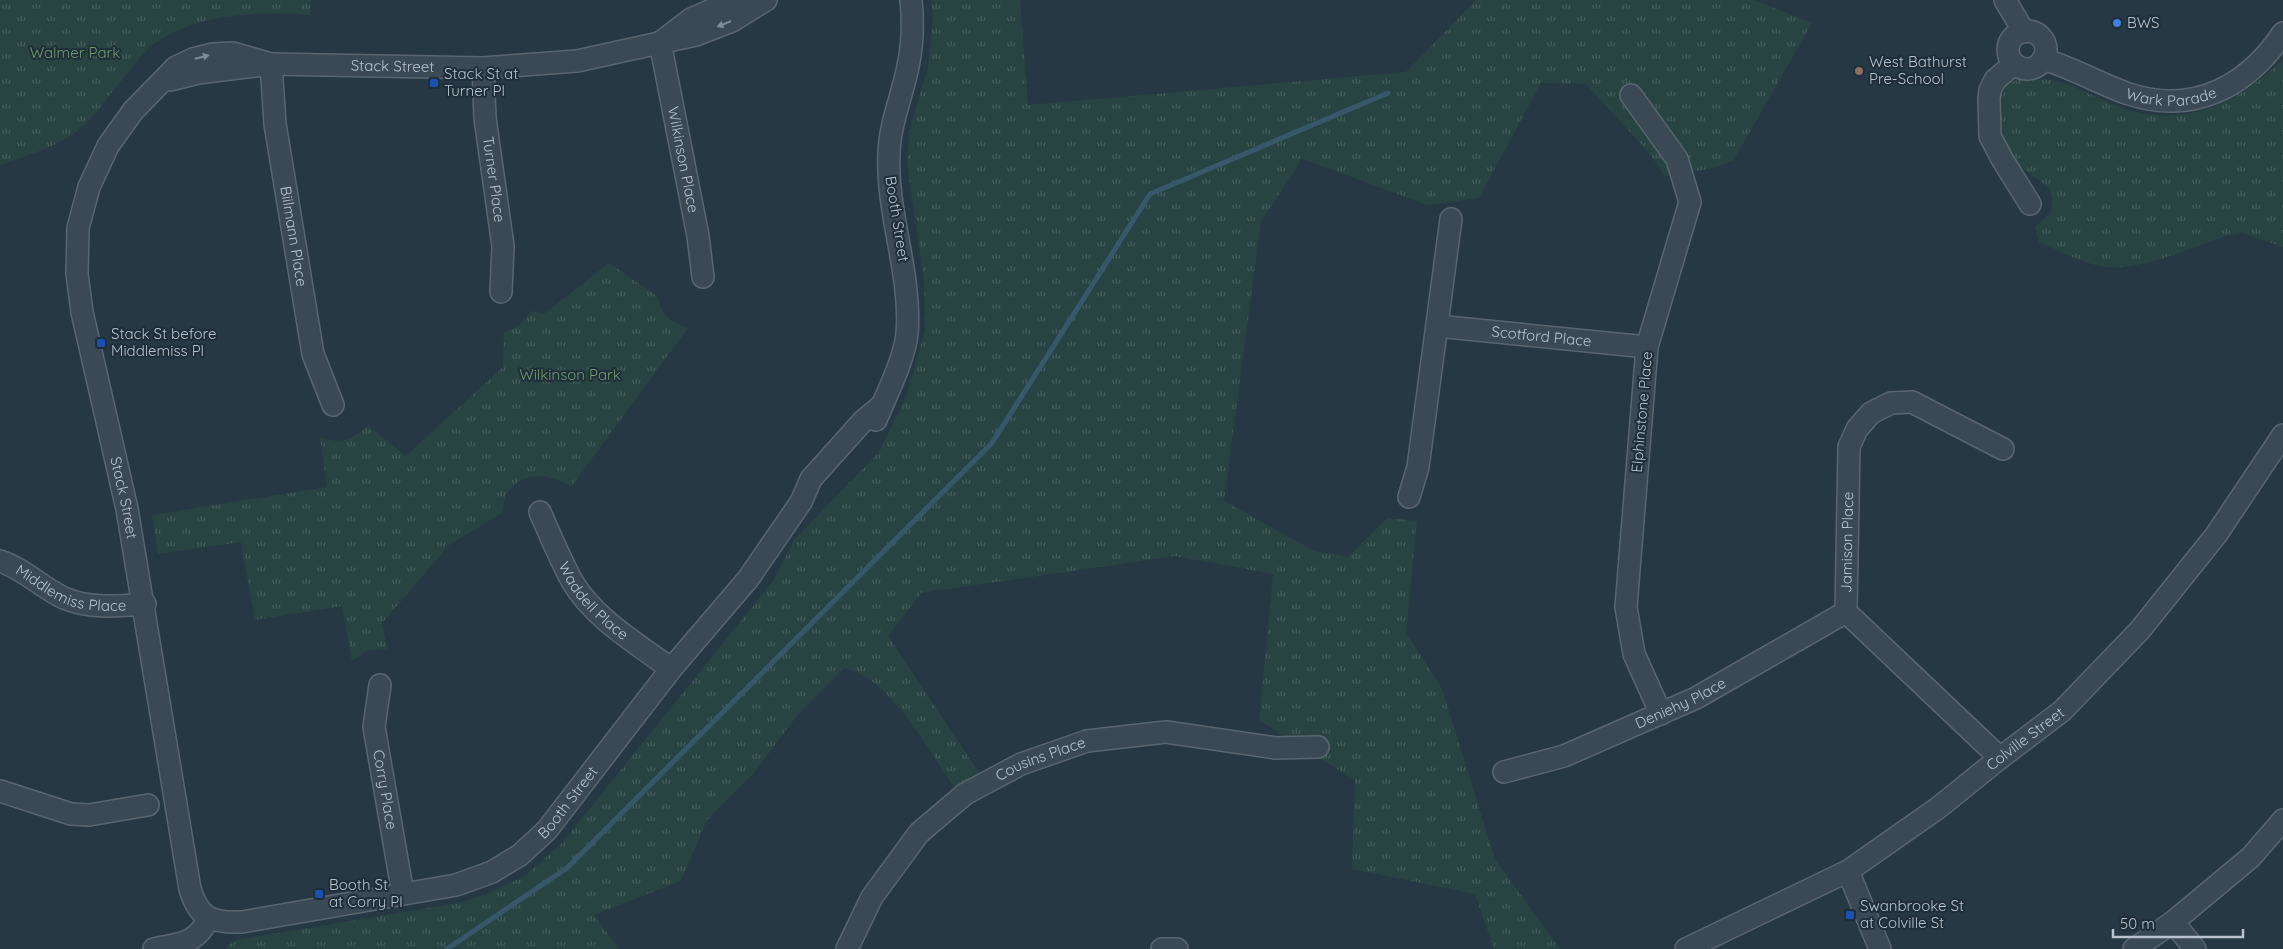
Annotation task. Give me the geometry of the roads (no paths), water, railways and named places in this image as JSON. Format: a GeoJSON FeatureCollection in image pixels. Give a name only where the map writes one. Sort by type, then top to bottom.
{"type":"FeatureCollection","features":[{"type":"Feature","properties":{"kind":"street","name":"Stack Street"},"geometry":{"type":"LineString","coordinates":[[660,42],[691,18],[735,0]]}},
{"type":"Feature","properties":{"kind":"street","name":"Stack Street"},"geometry":{"type":"LineString","coordinates":[[215,920],[200,912],[194,902],[190,888],[145,604],[127,509],[82,312],[76,274],[78,228],[89,187],[108,146],[133,111],[162,83],[198,73],[271,64],[483,68],[577,61],[696,35],[732,21],[766,0]]}},
{"type":"Feature","properties":{"kind":"street","name":"Booth Street"},"geometry":{"type":"LineString","coordinates":[[215,920],[242,922],[456,885],[492,872],[520,855],[547,830],[671,670],[748,578],[800,502],[822,486],[873,426],[906,336],[904,270],[889,184],[889,152],[893,123],[909,62],[912,37],[911,0]]}},
{"type":"Feature","properties":{"kind":"street"},"geometry":{"type":"LineString","coordinates":[[2005,0],[2024,32]]}},
{"type":"Feature","properties":{"kind":"street"},"geometry":{"type":"LineString","coordinates":[[2024,32],[2036,34],[2044,42],[2045,53],[2043,59],[2040,64],[2030,69],[2014,64],[2008,54],[2008,48],[2013,37],[2024,32]]}},
{"type":"Feature","properties":{"kind":"street","name":"Wark Parade"},"geometry":{"type":"LineString","coordinates":[[2043,59],[2079,71],[2128,93],[2150,99],[2193,100],[2216,93],[2255,69],[2271,51],[2283,33]]}},
{"type":"Feature","properties":{"kind":"street","name":"Wilkinson Place"},"geometry":{"type":"LineString","coordinates":[[660,42],[698,236],[703,277]]}},
{"type":"Feature","properties":{"kind":"street","name":"Biilmann Place"},"geometry":{"type":"LineString","coordinates":[[271,64],[275,124],[313,354],[333,405]]}},
{"type":"Feature","properties":{"kind":"street"},"geometry":{"type":"LineString","coordinates":[[2014,64],[1995,80],[1990,90],[1990,136],[2030,204]]}},
{"type":"Feature","properties":{"kind":"street","name":"Turner Place"},"geometry":{"type":"LineString","coordinates":[[483,68],[485,118],[504,246],[501,292]]}},
{"type":"Feature","properties":{"kind":"street","name":"Elphinstone Place"},"geometry":{"type":"LineString","coordinates":[[1631,95],[1677,160],[1690,202],[1647,347],[1626,607],[1634,654],[1661,714]]}},
{"type":"Feature","properties":{"kind":"street"},"geometry":{"type":"LineString","coordinates":[[1409,497],[1418,467],[1451,219]]}},
{"type":"Feature","properties":{"kind":"street","name":"Scotford Place"},"geometry":{"type":"LineString","coordinates":[[1437,326],[1647,347]]}},
{"type":"Feature","properties":{"kind":"street","name":"Jamison Place"},"geometry":{"type":"LineString","coordinates":[[2000,758],[1846,612],[1849,447],[1858,429],[1871,413],[1891,403],[1912,402],[2003,450]]}},
{"type":"Feature","properties":{"kind":"street","name":"Colville Street"},"geometry":{"type":"LineString","coordinates":[[1686,949],[1848,871],[1938,808],[2062,711],[2140,630],[2216,535],[2283,436]]}},
{"type":"Feature","properties":{"kind":"street","name":"Waddell Place"},"geometry":{"type":"LineString","coordinates":[[540,512],[573,582],[589,602],[607,620],[671,670]]}},
{"type":"Feature","properties":{"kind":"street","name":"Middlemiss Place"},"geometry":{"type":"LineString","coordinates":[[0,561],[26,573],[64,598],[86,605],[145,604]]}},
{"type":"Feature","properties":{"kind":"street","name":"Deniehy Place"},"geometry":{"type":"LineString","coordinates":[[1504,772],[1564,756],[1696,698],[1846,612]]}},
{"type":"Feature","properties":{"kind":"street","name":"Corry Place"},"geometry":{"type":"LineString","coordinates":[[380,685],[374,727],[403,894]]}},
{"type":"Feature","properties":{"kind":"street","name":"Cousins Place"},"geometry":{"type":"LineString","coordinates":[[847,949],[872,897],[919,833],[965,794],[1021,764],[1087,740],[1166,732],[1276,748],[1318,746]]}},
{"type":"Feature","properties":{"kind":"street"},"geometry":{"type":"LineString","coordinates":[[0,791],[71,814],[89,815],[148,805]]}},
{"type":"Feature","properties":{"kind":"street"},"geometry":{"type":"LineString","coordinates":[[2134,949],[2173,922],[2251,857],[2283,820]]}},
{"type":"Feature","properties":{"kind":"street"},"geometry":{"type":"LineString","coordinates":[[1848,871],[1880,949]]}},
{"type":"Feature","properties":{"kind":"street"},"geometry":{"type":"LineString","coordinates":[[154,949],[192,940],[215,920]]}},
{"type":"Feature","properties":{"kind":"street"},"geometry":{"type":"LineString","coordinates":[[2173,922],[2195,949]]}},
{"type":"Feature","properties":{"kind":"street"},"geometry":{"type":"LineString","coordinates":[[1162,949],[1177,949]]}},
{"type":"Feature","properties":{"kind":"waterway"},"geometry":{"type":"LineString","coordinates":[[447,949],[567,868],[992,443],[1150,194],[1388,93]]}},
{"type":"Feature","properties":{"kind":"place","name":"BWS"},"geometry":{"type":"Point","coordinates":[2117,23]}},
{"type":"Feature","properties":{"kind":"place","name":"West Bathurst Pre-School"},"geometry":{"type":"Point","coordinates":[1859,71]}},
{"type":"Feature","properties":{"kind":"place","name":"Stack St at Turner Pl"},"geometry":{"type":"Point","coordinates":[434,83]}},
{"type":"Feature","properties":{"kind":"place","name":"Stack St before Middlemiss Pl"},"geometry":{"type":"Point","coordinates":[101,343]}},
{"type":"Feature","properties":{"kind":"place","name":"Booth St at Corry Pl"},"geometry":{"type":"Point","coordinates":[319,894]}},
{"type":"Feature","properties":{"kind":"place","name":"Swanbrooke St at Colville St"},"geometry":{"type":"Point","coordinates":[1850,915]}},
{"type":"Feature","properties":{"kind":"park label","name":"Walmer Park"},"geometry":{"type":"Point","coordinates":[75,53]}},
{"type":"Feature","properties":{"kind":"park label","name":"Wilkinson Park"},"geometry":{"type":"Point","coordinates":[570,375]}}]}
